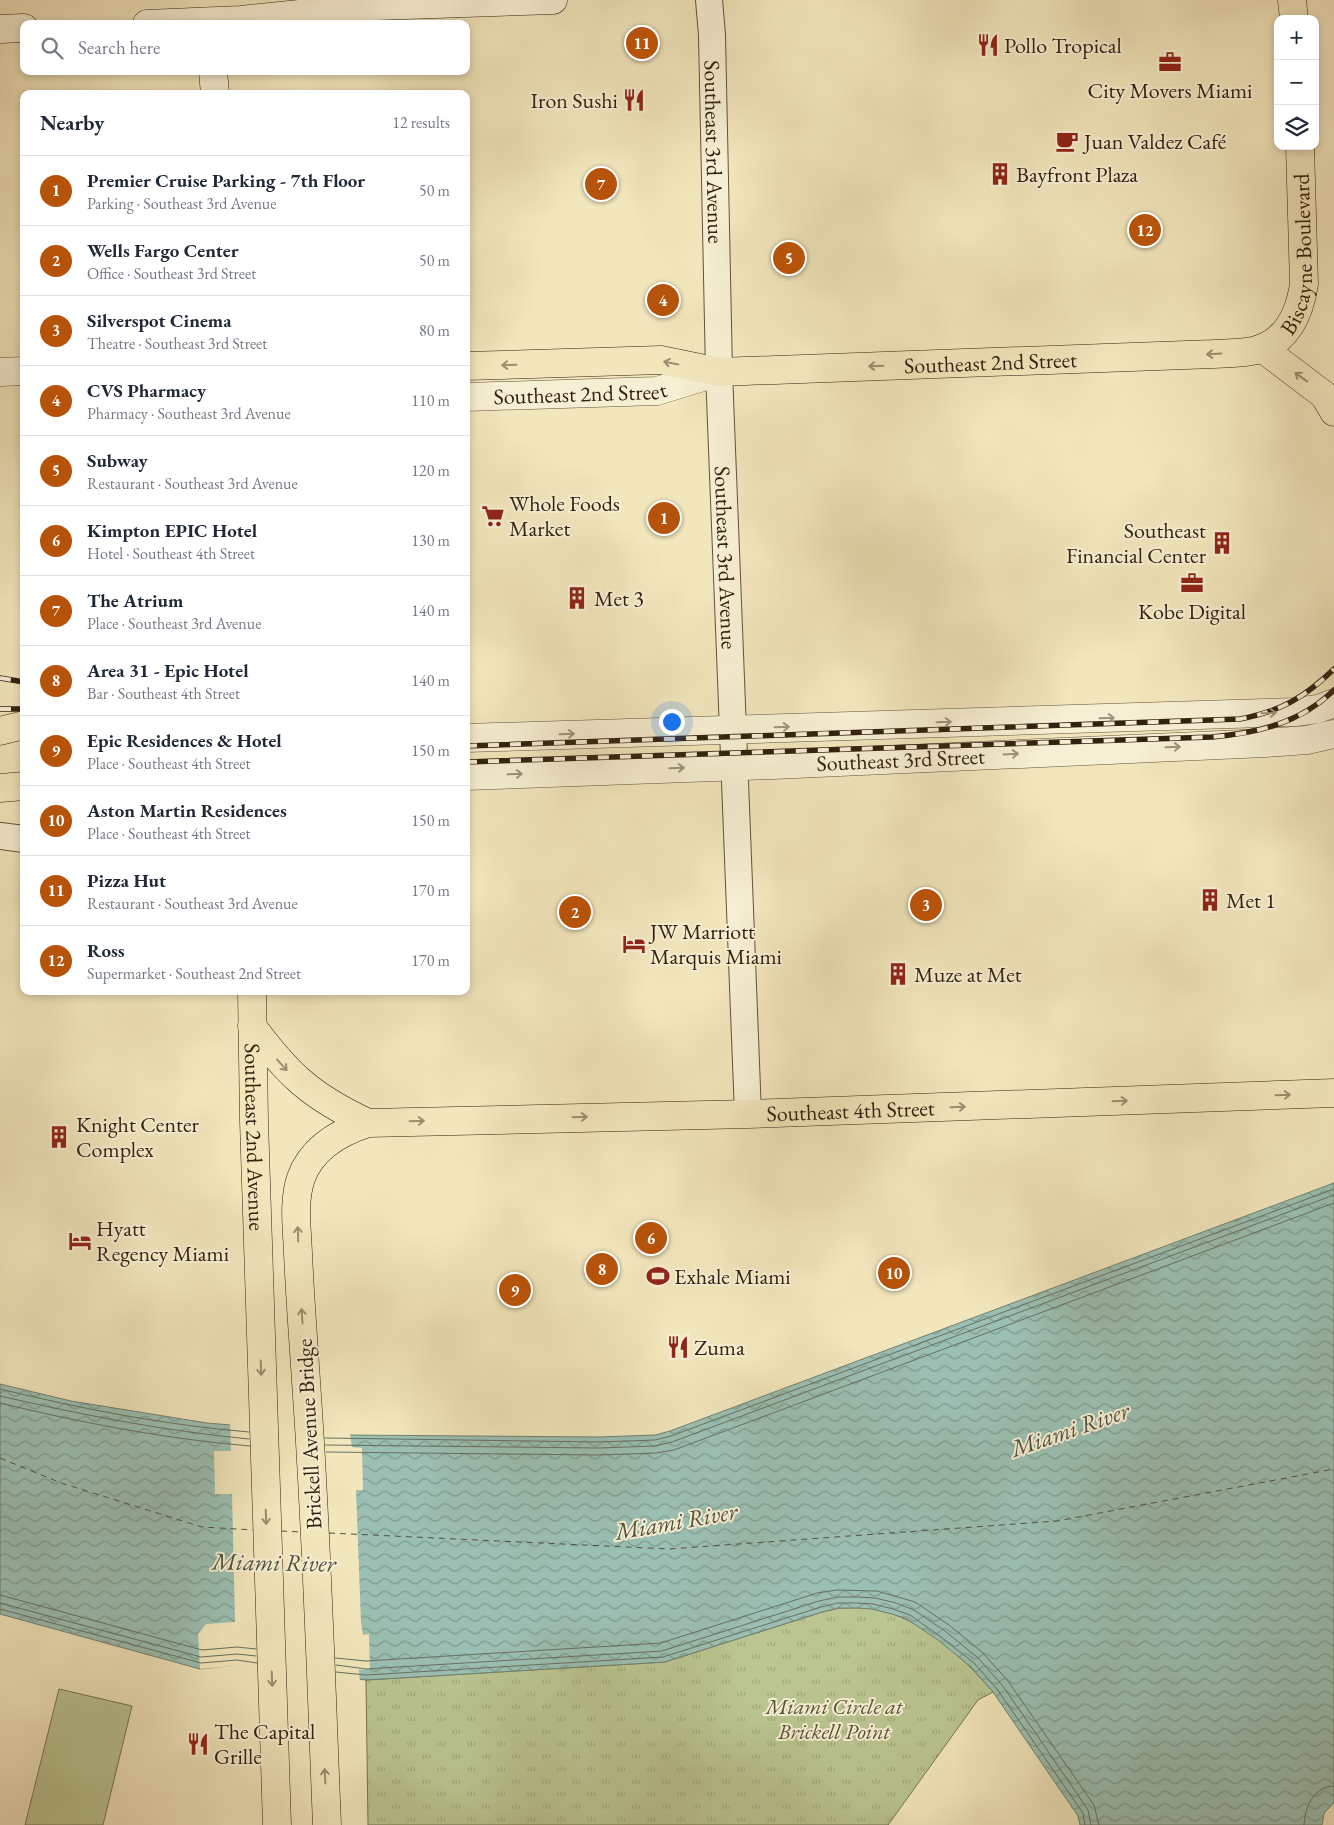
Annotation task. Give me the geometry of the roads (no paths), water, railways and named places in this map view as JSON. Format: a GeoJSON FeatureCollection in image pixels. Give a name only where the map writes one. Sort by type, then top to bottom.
{"type":"FeatureCollection","features":[{"type":"Feature","properties":{"kind":"main road"},"geometry":{"type":"LineString","coordinates":[[1292,0],[1294,15]]}},
{"type":"Feature","properties":{"kind":"main road","name":"Biscayne Boulevard"},"geometry":{"type":"LineString","coordinates":[[1262,348],[1277,339],[1290,325],[1302,302],[1304,284],[1300,150]]}},
{"type":"Feature","properties":{"kind":"main road","name":"Southeast 2nd Street"},"geometry":{"type":"LineString","coordinates":[[470,366],[661,360],[719,372],[1213,354],[1248,352],[1262,348]]}},
{"type":"Feature","properties":{"kind":"main road"},"geometry":{"type":"LineString","coordinates":[[1262,348],[1324,395],[1334,412]]}},
{"type":"Feature","properties":{"kind":"main road"},"geometry":{"type":"LineString","coordinates":[[0,731],[20,726]]}},
{"type":"Feature","properties":{"kind":"main road"},"geometry":{"type":"LineString","coordinates":[[0,788],[20,786]]}},
{"type":"Feature","properties":{"kind":"main road"},"geometry":{"type":"LineString","coordinates":[[248,1003],[274,1056],[302,1084],[329,1103],[368,1122]]}},
{"type":"Feature","properties":{"kind":"main road","name":"Southeast 2nd Avenue"},"geometry":{"type":"LineString","coordinates":[[248,1003],[259,1284]]}},
{"type":"Feature","properties":{"kind":"main road","name":"Southeast 4th Street"},"geometry":{"type":"LineString","coordinates":[[368,1122],[748,1114],[1334,1093]]}},
{"type":"Feature","properties":{"kind":"main road","name":"Southeast 2nd Avenue"},"geometry":{"type":"LineString","coordinates":[[300,1283],[297,1215],[299,1187],[302,1176],[306,1167],[323,1146],[335,1137],[368,1122]]}},
{"type":"Feature","properties":{"kind":"main road","name":"Brickell Avenue Bridge"},"geometry":{"type":"LineString","coordinates":[[300,1283],[312,1470],[327,1825]]}},
{"type":"Feature","properties":{"kind":"main road","name":"Brickell Avenue Bridge"},"geometry":{"type":"LineString","coordinates":[[259,1284],[276,1825]]}},
{"type":"Feature","properties":{"kind":"street"},"geometry":{"type":"LineString","coordinates":[[175,20],[210,15],[376,6],[552,0]]}},
{"type":"Feature","properties":{"kind":"street","name":"Southeast 3rd Avenue"},"geometry":{"type":"LineString","coordinates":[[710,0],[719,372],[748,1114]]}},
{"type":"Feature","properties":{"kind":"street"},"geometry":{"type":"LineString","coordinates":[[0,29],[20,28]]}},
{"type":"Feature","properties":{"kind":"street"},"geometry":{"type":"LineString","coordinates":[[213,75],[215,90]]}},
{"type":"Feature","properties":{"kind":"street"},"geometry":{"type":"LineString","coordinates":[[0,372],[20,371]]}},
{"type":"Feature","properties":{"kind":"street","name":"Southeast 2nd Street"},"geometry":{"type":"LineString","coordinates":[[470,397],[657,392],[719,372]]}},
{"type":"Feature","properties":{"kind":"street","name":"Southeast 3rd Street"},"geometry":{"type":"LineString","coordinates":[[470,738],[733,728],[1295,712],[1334,703]]}},
{"type":"Feature","properties":{"kind":"street","name":"Southeast 3rd Street"},"geometry":{"type":"LineString","coordinates":[[470,776],[1265,743],[1307,740],[1334,734]]}},
{"type":"Feature","properties":{"kind":"street"},"geometry":{"type":"LineString","coordinates":[[0,836],[20,838]]}},
{"type":"Feature","properties":{"kind":"water","name":"Miami River"},"geometry":{"type":"Polygon","coordinates":[[[1334,1183],[1334,1803],[1324,1813],[1322,1825],[1080,1825],[1078,1816],[993,1692],[971,1667],[938,1640],[907,1619],[872,1609],[839,1608],[822,1612],[665,1662],[366,1680],[238,1665],[200,1669],[0,1614],[0,1384],[71,1401],[207,1423],[348,1435],[599,1437],[655,1435],[1334,1183]]]}},
{"type":"Feature","properties":{"kind":"railway"},"geometry":{"type":"LineString","coordinates":[[470,746],[1240,719],[1268,712],[1291,702],[1312,688],[1334,669]]}},
{"type":"Feature","properties":{"kind":"railway"},"geometry":{"type":"LineString","coordinates":[[0,678],[20,681]]}},
{"type":"Feature","properties":{"kind":"railway"},"geometry":{"type":"LineString","coordinates":[[470,762],[1212,737],[1245,733],[1293,718],[1307,711],[1334,690]]}},
{"type":"Feature","properties":{"kind":"railway"},"geometry":{"type":"LineString","coordinates":[[0,709],[20,709]]}},
{"type":"Feature","properties":{"kind":"place","name":"Pizza Hut"},"geometry":{"type":"Point","coordinates":[642,43]}},
{"type":"Feature","properties":{"kind":"place","name":"Pollo Tropical"},"geometry":{"type":"Point","coordinates":[988,45]}},
{"type":"Feature","properties":{"kind":"place","name":"City Movers Miami"},"geometry":{"type":"Point","coordinates":[1170,62]}},
{"type":"Feature","properties":{"kind":"place","name":"Iron Sushi"},"geometry":{"type":"Point","coordinates":[634,100]}},
{"type":"Feature","properties":{"kind":"place","name":"Juan Valdez Café"},"geometry":{"type":"Point","coordinates":[1067,141]}},
{"type":"Feature","properties":{"kind":"place","name":"Bayfront Plaza"},"geometry":{"type":"Point","coordinates":[1000,174]}},
{"type":"Feature","properties":{"kind":"place","name":"The Atrium"},"geometry":{"type":"Point","coordinates":[601,184]}},
{"type":"Feature","properties":{"kind":"place","name":"Ross"},"geometry":{"type":"Point","coordinates":[1145,230]}},
{"type":"Feature","properties":{"kind":"place","name":"Subway"},"geometry":{"type":"Point","coordinates":[789,258]}},
{"type":"Feature","properties":{"kind":"place","name":"CVS Pharmacy"},"geometry":{"type":"Point","coordinates":[663,300]}},
{"type":"Feature","properties":{"kind":"place","name":"Whole Foods Market"},"geometry":{"type":"Point","coordinates":[493,516]}},
{"type":"Feature","properties":{"kind":"place","name":"Premier Cruise Parking - 7th Floor"},"geometry":{"type":"Point","coordinates":[664,518]}},
{"type":"Feature","properties":{"kind":"place","name":"Southeast Financial Center"},"geometry":{"type":"Point","coordinates":[1222,543]}},
{"type":"Feature","properties":{"kind":"place","name":"Kobe Digital"},"geometry":{"type":"Point","coordinates":[1192,583]}},
{"type":"Feature","properties":{"kind":"place","name":"Met 3"},"geometry":{"type":"Point","coordinates":[577,598]}},
{"type":"Feature","properties":{"kind":"place","name":"Met 1"},"geometry":{"type":"Point","coordinates":[1210,900]}},
{"type":"Feature","properties":{"kind":"place","name":"Silverspot Cinema"},"geometry":{"type":"Point","coordinates":[926,905]}},
{"type":"Feature","properties":{"kind":"place","name":"Wells Fargo Center"},"geometry":{"type":"Point","coordinates":[575,912]}},
{"type":"Feature","properties":{"kind":"place","name":"JW Marriott Marquis Miami"},"geometry":{"type":"Point","coordinates":[634,944]}},
{"type":"Feature","properties":{"kind":"place","name":"Muze at Met"},"geometry":{"type":"Point","coordinates":[898,974]}},
{"type":"Feature","properties":{"kind":"place","name":"Knight Center Complex"},"geometry":{"type":"Point","coordinates":[59,1137]}},
{"type":"Feature","properties":{"kind":"place","name":"Kimpton EPIC Hotel"},"geometry":{"type":"Point","coordinates":[651,1238]}},
{"type":"Feature","properties":{"kind":"place","name":"Hyatt Regency Miami"},"geometry":{"type":"Point","coordinates":[80,1241]}},
{"type":"Feature","properties":{"kind":"place","name":"Area 31 - Epic Hotel"},"geometry":{"type":"Point","coordinates":[602,1269]}},
{"type":"Feature","properties":{"kind":"place","name":"Aston Martin Residences"},"geometry":{"type":"Point","coordinates":[894,1273]}},
{"type":"Feature","properties":{"kind":"place","name":"Exhale Miami"},"geometry":{"type":"Point","coordinates":[658,1276]}},
{"type":"Feature","properties":{"kind":"place","name":"Epic Residences & Hotel"},"geometry":{"type":"Point","coordinates":[515,1290]}},
{"type":"Feature","properties":{"kind":"place","name":"Zuma"},"geometry":{"type":"Point","coordinates":[678,1347]}},
{"type":"Feature","properties":{"kind":"place","name":"The Capital Grille"},"geometry":{"type":"Point","coordinates":[198,1744]}},
{"type":"Feature","properties":{"kind":"park label","name":"Miami Circle at Brickell Point"},"geometry":{"type":"Point","coordinates":[834,1718]}}]}
